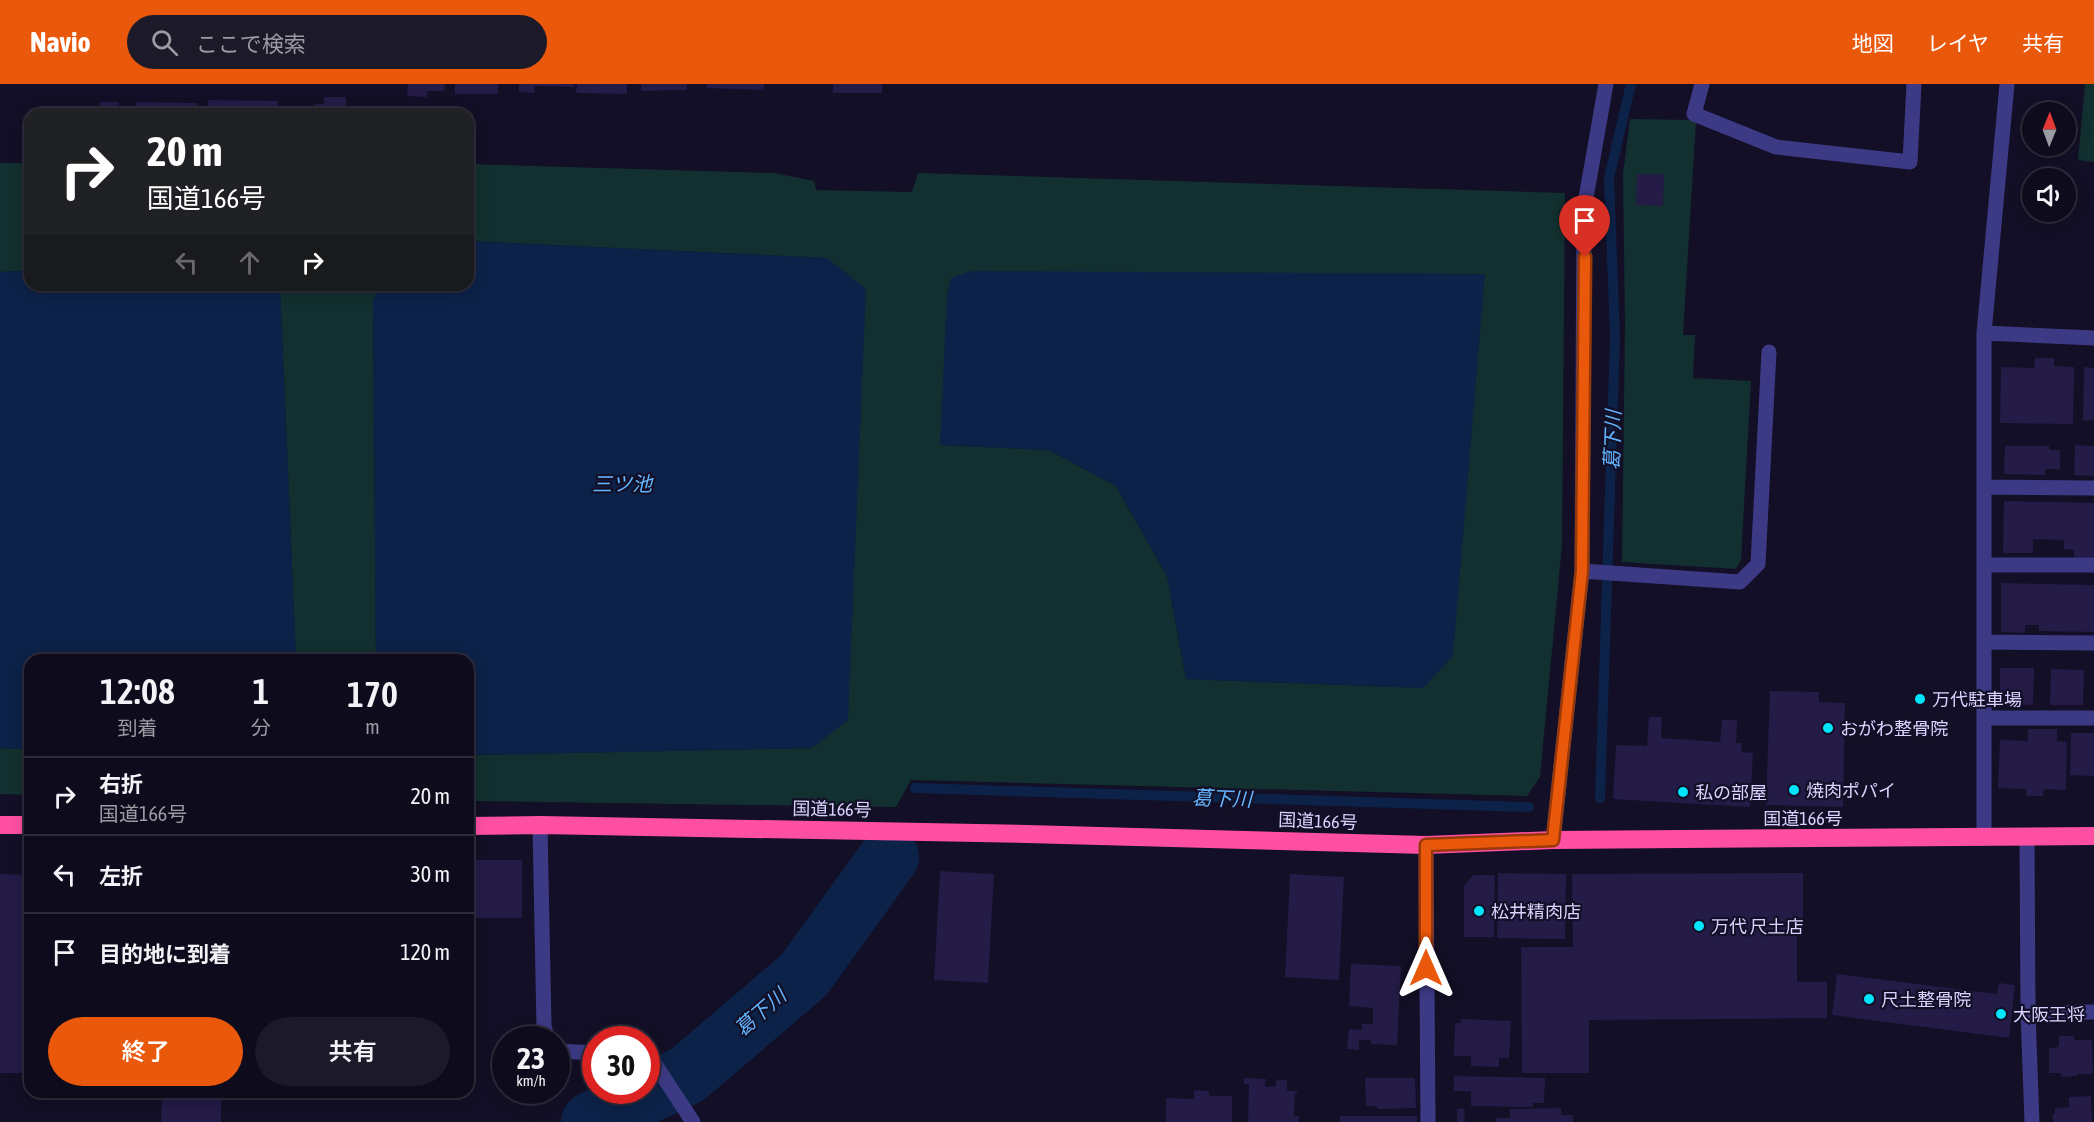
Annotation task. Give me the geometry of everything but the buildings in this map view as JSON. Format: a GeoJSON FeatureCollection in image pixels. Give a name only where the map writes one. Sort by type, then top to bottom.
{"type":"FeatureCollection","features":[{"type":"Feature","properties":{"kind":"highway"},"geometry":{"type":"LineString","coordinates":[[0,825],[24,825]]}},
{"type":"Feature","properties":{"kind":"highway","name":"国道166号"},"geometry":{"type":"LineString","coordinates":[[474,826],[540,825],[1027,834],[1426,845],[1553,840],[2094,836]]}},
{"type":"Feature","properties":{"kind":"street"},"geometry":{"type":"LineString","coordinates":[[1553,840],[1582,571],[1584,208],[1606,84]]}},
{"type":"Feature","properties":{"kind":"street"},"geometry":{"type":"LineString","coordinates":[[1702,84],[1694,114],[1776,147],[1910,162],[1914,84]]}},
{"type":"Feature","properties":{"kind":"street"},"geometry":{"type":"LineString","coordinates":[[1984,838],[1984,333],[2007,84]]}},
{"type":"Feature","properties":{"kind":"street"},"geometry":{"type":"LineString","coordinates":[[1984,333],[2094,338]]}},
{"type":"Feature","properties":{"kind":"street"},"geometry":{"type":"LineString","coordinates":[[1582,571],[1740,582],[1758,564],[1769,352]]}},
{"type":"Feature","properties":{"kind":"street"},"geometry":{"type":"LineString","coordinates":[[1984,487],[2094,488]]}},
{"type":"Feature","properties":{"kind":"street"},"geometry":{"type":"LineString","coordinates":[[1984,565],[2094,566]]}},
{"type":"Feature","properties":{"kind":"street"},"geometry":{"type":"LineString","coordinates":[[1984,642],[2094,644]]}},
{"type":"Feature","properties":{"kind":"street"},"geometry":{"type":"LineString","coordinates":[[1984,718],[2094,718]]}},
{"type":"Feature","properties":{"kind":"street"},"geometry":{"type":"LineString","coordinates":[[540,825],[544,1026]]}},
{"type":"Feature","properties":{"kind":"street"},"geometry":{"type":"LineString","coordinates":[[2027,838],[2028,1013],[2032,1122]]}},
{"type":"Feature","properties":{"kind":"street"},"geometry":{"type":"LineString","coordinates":[[1426,845],[1428,1122]]}},
{"type":"Feature","properties":{"kind":"street"},"geometry":{"type":"LineString","coordinates":[[2028,1013],[2094,1011]]}},
{"type":"Feature","properties":{"kind":"street"},"geometry":{"type":"LineString","coordinates":[[660,1074],[693,1122]]}},
{"type":"Feature","properties":{"kind":"green space"},"geometry":{"type":"Polygon","coordinates":[[[2085,84],[2094,84],[2094,162],[2078,160],[2085,84]]]}},
{"type":"Feature","properties":{"kind":"green space"},"geometry":{"type":"Polygon","coordinates":[[[1630,119],[1696,120],[1683,335],[1695,335],[1693,378],[1751,381],[1741,560],[1736,569],[1622,562],[1625,324],[1623,174],[1630,119]]]}},
{"type":"Feature","properties":{"kind":"green space"},"geometry":{"type":"Polygon","coordinates":[[[0,163],[24,163],[24,271],[0,272],[0,163]]]}},
{"type":"Feature","properties":{"kind":"green space"},"geometry":{"type":"Polygon","coordinates":[[[474,164],[774,173],[814,181],[816,190],[912,192],[918,173],[1565,193],[1562,545],[1540,777],[1527,796],[911,780],[896,807],[474,801],[474,755],[812,748],[827,258],[474,241],[474,164]],[[951,278],[940,445],[1049,450],[1116,486],[1167,576],[1186,679],[1423,688],[951,278]]]}},
{"type":"Feature","properties":{"kind":"green space"},"geometry":{"type":"Polygon","coordinates":[[[280,291],[378,291],[373,301],[376,654],[296,654],[280,291]]]}},
{"type":"Feature","properties":{"kind":"green space"},"geometry":{"type":"Polygon","coordinates":[[[0,748],[24,749],[24,795],[0,794],[0,748]]]}},
{"type":"Feature","properties":{"kind":"water","name":"三ツ池"},"geometry":{"type":"Polygon","coordinates":[[[474,241],[827,258],[866,289],[848,720],[812,748],[474,755],[474,654],[376,654],[373,301],[378,291],[474,291],[474,241]]]}},
{"type":"Feature","properties":{"kind":"water"},"geometry":{"type":"Polygon","coordinates":[[[24,271],[24,291],[280,291],[296,654],[24,654],[24,749],[0,748],[0,272],[24,271]]]}},
{"type":"Feature","properties":{"kind":"water"},"geometry":{"type":"Polygon","coordinates":[[[972,271],[1485,274],[1453,656],[1423,688],[1186,679],[1167,576],[1116,486],[1049,450],[940,445],[947,294],[951,278],[972,271]]]}},
{"type":"Feature","properties":{"kind":"waterway","name":"葛下川"},"geometry":{"type":"LineString","coordinates":[[1600,798],[1615,337],[1609,178],[1631,84]]}},
{"type":"Feature","properties":{"kind":"waterway","name":"葛下川"},"geometry":{"type":"LineString","coordinates":[[915,788],[1529,807]]}},
{"type":"Feature","properties":{"kind":"waterway","name":"葛下川"},"geometry":{"type":"LineString","coordinates":[[591,1122],[687,1075],[804,975],[889,857]]}},
{"type":"Feature","properties":{"kind":"place","name":"万代駐車場"},"geometry":{"type":"Point","coordinates":[1920,699]}},
{"type":"Feature","properties":{"kind":"place","name":"おがわ整骨院"},"geometry":{"type":"Point","coordinates":[1828,728]}},
{"type":"Feature","properties":{"kind":"place","name":"焼肉ポパイ"},"geometry":{"type":"Point","coordinates":[1794,790]}},
{"type":"Feature","properties":{"kind":"place","name":"私の部屋"},"geometry":{"type":"Point","coordinates":[1683,792]}},
{"type":"Feature","properties":{"kind":"place","name":"松井精肉店"},"geometry":{"type":"Point","coordinates":[1479,911]}},
{"type":"Feature","properties":{"kind":"place","name":"万代 尺土店"},"geometry":{"type":"Point","coordinates":[1699,926]}},
{"type":"Feature","properties":{"kind":"place","name":"尺土整骨院"},"geometry":{"type":"Point","coordinates":[1869,999]}},
{"type":"Feature","properties":{"kind":"place","name":"大阪王将"},"geometry":{"type":"Point","coordinates":[2001,1014]}},
{"type":"Feature","properties":{"kind":"route"},"geometry":{"type":"LineString","coordinates":[[1426,968],[1426,845],[1553,840],[1582,571],[1585,257]]}}]}
